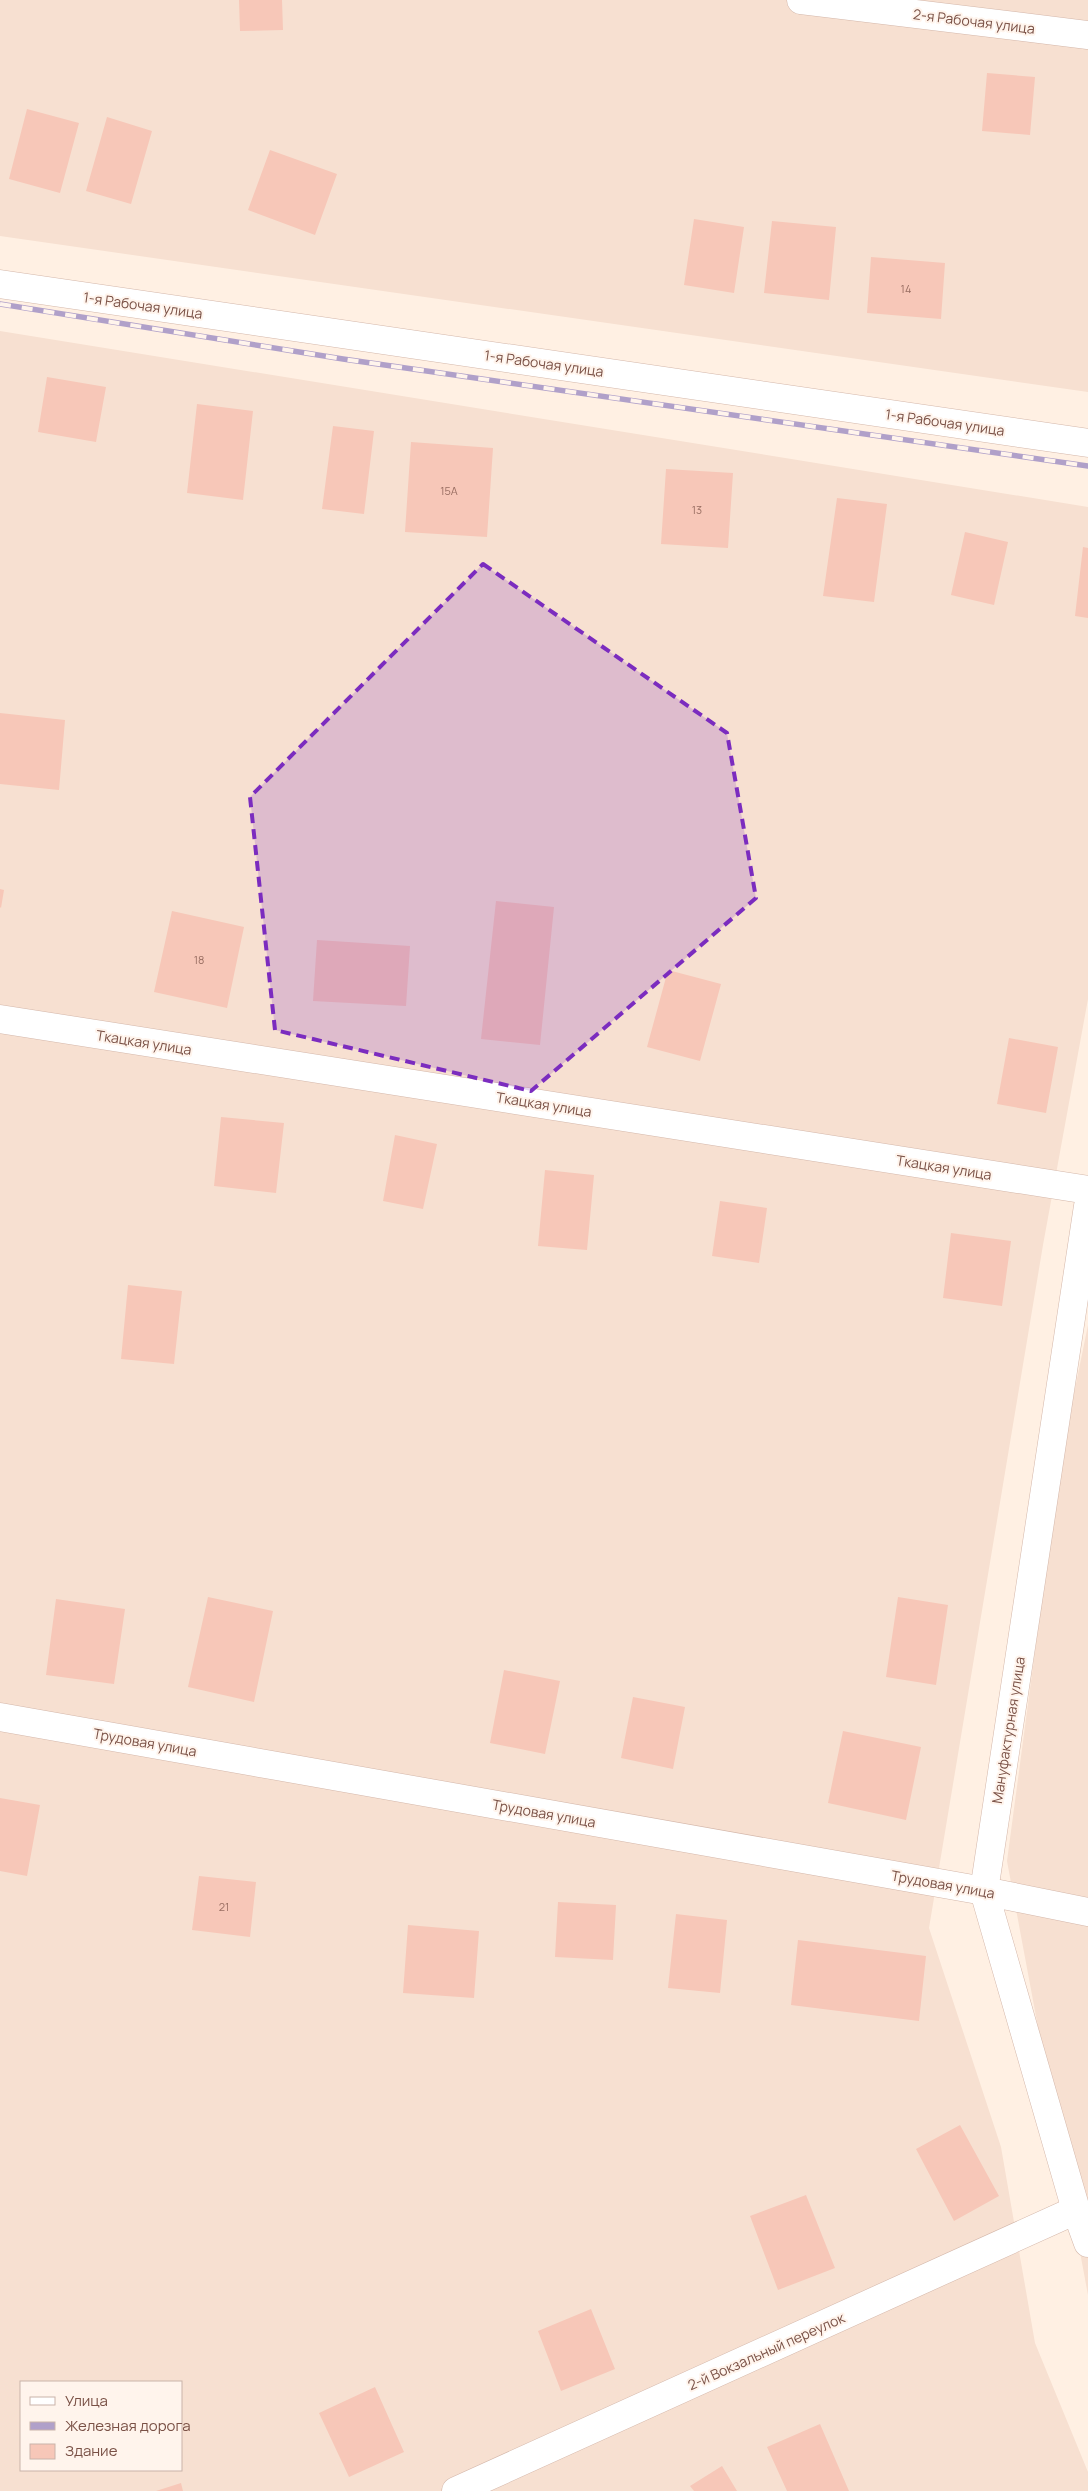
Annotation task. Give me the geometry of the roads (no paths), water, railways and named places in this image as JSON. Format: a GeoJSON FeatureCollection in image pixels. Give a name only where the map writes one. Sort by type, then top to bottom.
{"type":"FeatureCollection","features":[{"type":"Feature","properties":{"kind":"street","name":"2-я Рабочая улица"},"geometry":{"type":"LineString","coordinates":[[801,0],[1088,35]]}},
{"type":"Feature","properties":{"kind":"street","name":"1-я Рабочая улица"},"geometry":{"type":"LineString","coordinates":[[0,284],[1088,443]]}},
{"type":"Feature","properties":{"kind":"street","name":"Ткацкая улица"},"geometry":{"type":"LineString","coordinates":[[0,1019],[1088,1190]]}},
{"type":"Feature","properties":{"kind":"street","name":"Мануфактурная улица"},"geometry":{"type":"LineString","coordinates":[[1088,1206],[984,1891],[1076,2210],[1088,2243]]}},
{"type":"Feature","properties":{"kind":"street","name":"Трудовая улица"},"geometry":{"type":"LineString","coordinates":[[0,1717],[984,1891],[1088,1912]]}},
{"type":"Feature","properties":{"kind":"street","name":"2-й Вокзальный переулок"},"geometry":{"type":"LineString","coordinates":[[456,2491],[1076,2210]]}},
{"type":"Feature","properties":{"kind":"railway"},"geometry":{"type":"LineString","coordinates":[[0,304],[343,359],[1088,466]]}}]}
